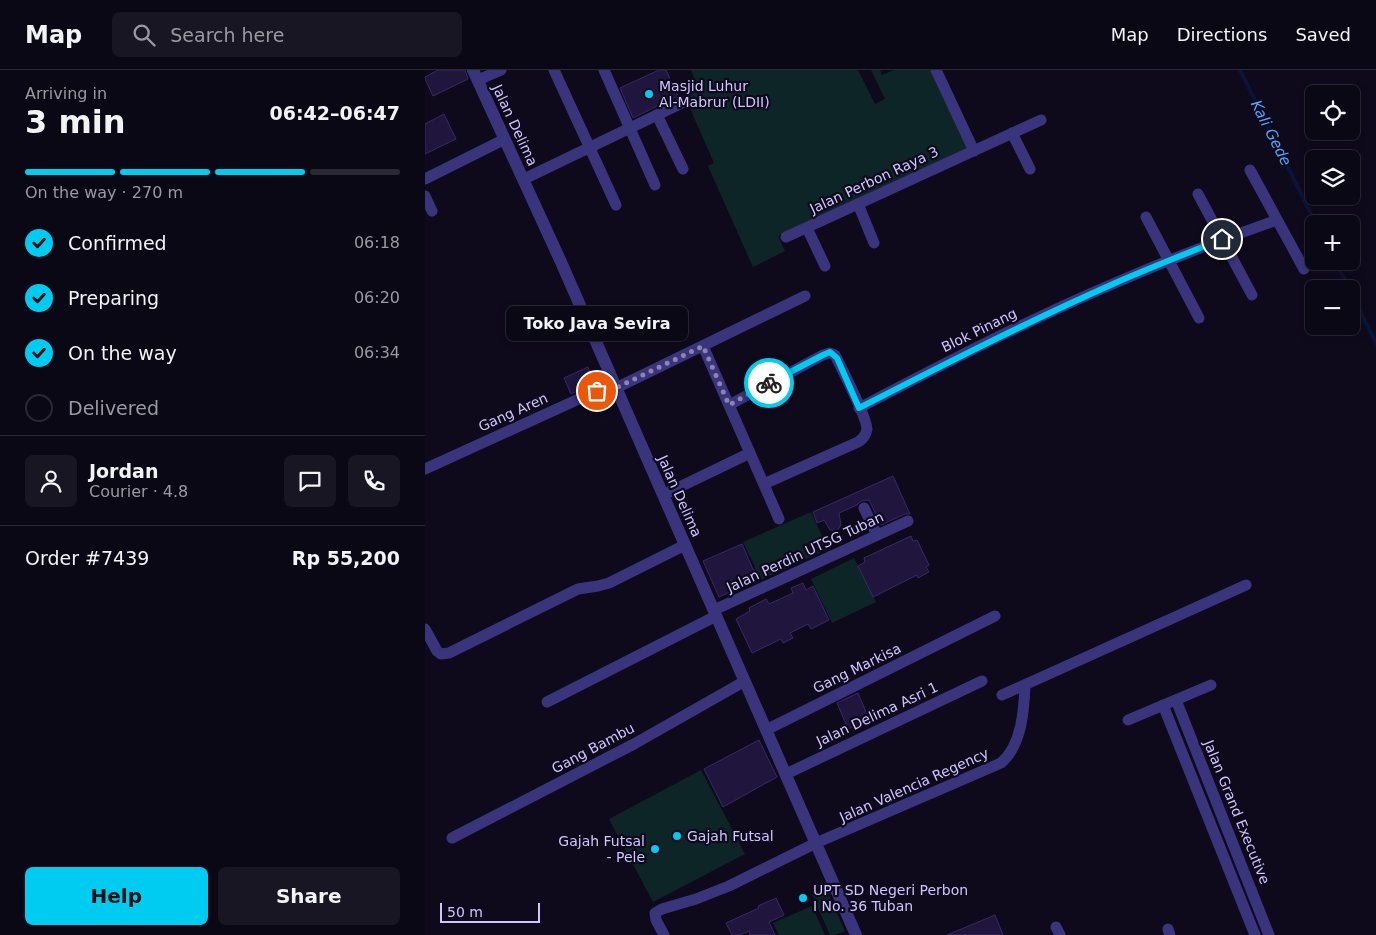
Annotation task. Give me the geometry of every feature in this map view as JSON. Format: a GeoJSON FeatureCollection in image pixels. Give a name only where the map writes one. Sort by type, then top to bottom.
{"type":"FeatureCollection","features":[{"type":"Feature","properties":{"kind":"street"},"geometry":{"type":"LineString","coordinates":[[475,75],[501,70]]}},
{"type":"Feature","properties":{"kind":"street"},"geometry":{"type":"LineString","coordinates":[[554,70],[616,205]]}},
{"type":"Feature","properties":{"kind":"street"},"geometry":{"type":"LineString","coordinates":[[604,70],[655,185]]}},
{"type":"Feature","properties":{"kind":"street"},"geometry":{"type":"LineString","coordinates":[[936,70],[974,151]]}},
{"type":"Feature","properties":{"kind":"street","name":"Jalan Delima"},"geometry":{"type":"LineString","coordinates":[[475,75],[524,179],[856,935]]}},
{"type":"Feature","properties":{"kind":"street"},"geometry":{"type":"LineString","coordinates":[[524,179],[684,102]]}},
{"type":"Feature","properties":{"kind":"street"},"geometry":{"type":"LineString","coordinates":[[657,115],[683,169]]}},
{"type":"Feature","properties":{"kind":"street","name":"Jalan Perbon Raya 3"},"geometry":{"type":"LineString","coordinates":[[786,237],[1041,120]]}},
{"type":"Feature","properties":{"kind":"street"},"geometry":{"type":"LineString","coordinates":[[1013,133],[1030,169]]}},
{"type":"Feature","properties":{"kind":"street"},"geometry":{"type":"LineString","coordinates":[[425,179],[505,140]]}},
{"type":"Feature","properties":{"kind":"street"},"geometry":{"type":"LineString","coordinates":[[1250,170],[1304,269]]}},
{"type":"Feature","properties":{"kind":"street"},"geometry":{"type":"LineString","coordinates":[[1198,194],[1252,295]]}},
{"type":"Feature","properties":{"kind":"street"},"geometry":{"type":"LineString","coordinates":[[425,196],[432,211]]}},
{"type":"Feature","properties":{"kind":"street"},"geometry":{"type":"LineString","coordinates":[[857,204],[874,243]]}},
{"type":"Feature","properties":{"kind":"street"},"geometry":{"type":"LineString","coordinates":[[1146,217],[1199,318]]}},
{"type":"Feature","properties":{"kind":"street","name":"Blok Pinang"},"geometry":{"type":"LineString","coordinates":[[859,408],[952,360],[1113,284],[1222,239],[1277,220]]}},
{"type":"Feature","properties":{"kind":"street"},"geometry":{"type":"LineString","coordinates":[[807,228],[825,266]]}},
{"type":"Feature","properties":{"kind":"street","name":"Gang Aren"},"geometry":{"type":"LineString","coordinates":[[425,469],[703,346],[805,296]]}},
{"type":"Feature","properties":{"kind":"street"},"geometry":{"type":"LineString","coordinates":[[703,346],[779,519]]}},
{"type":"Feature","properties":{"kind":"street"},"geometry":{"type":"LineString","coordinates":[[729,405],[823,355],[830,352],[837,358],[867,426],[866,434],[862,439],[764,484]]}},
{"type":"Feature","properties":{"kind":"street"},"geometry":{"type":"LineString","coordinates":[[663,495],[750,453]]}},
{"type":"Feature","properties":{"kind":"street"},"geometry":{"type":"LineString","coordinates":[[864,508],[877,535]]}},
{"type":"Feature","properties":{"kind":"street","name":"Jalan Perdin UTSG Tuban"},"geometry":{"type":"LineString","coordinates":[[547,702],[715,613],[908,521]]}},
{"type":"Feature","properties":{"kind":"street"},"geometry":{"type":"LineString","coordinates":[[425,629],[437,651],[441,654],[446,654],[578,588],[609,583],[685,545]]}},
{"type":"Feature","properties":{"kind":"street"},"geometry":{"type":"LineString","coordinates":[[1002,695],[1246,585]]}},
{"type":"Feature","properties":{"kind":"street","name":"Gang Markisa"},"geometry":{"type":"LineString","coordinates":[[766,730],[995,616]]}},
{"type":"Feature","properties":{"kind":"street","name":"Gang Bambu"},"geometry":{"type":"LineString","coordinates":[[452,838],[625,749],[745,681]]}},
{"type":"Feature","properties":{"kind":"street","name":"Jalan Delima Asri 1"},"geometry":{"type":"LineString","coordinates":[[786,774],[982,681]]}},
{"type":"Feature","properties":{"kind":"street","name":"Jalan Valencia Regency"},"geometry":{"type":"LineString","coordinates":[[664,935],[655,918],[655,913],[659,910],[696,899],[729,886],[816,843],[1003,761],[1014,744],[1019,731],[1024,706],[1025,684]]}},
{"type":"Feature","properties":{"kind":"street"},"geometry":{"type":"LineString","coordinates":[[1128,720],[1211,685]]}},
{"type":"Feature","properties":{"kind":"street","name":"Jalan Grand Executive"},"geometry":{"type":"LineString","coordinates":[[1176,700],[1269,935]]}},
{"type":"Feature","properties":{"kind":"street","name":"Jalan Grand Executive"},"geometry":{"type":"LineString","coordinates":[[1163,705],[1255,935]]}},
{"type":"Feature","properties":{"kind":"street"},"geometry":{"type":"LineString","coordinates":[[1209,820],[1221,814]]}},
{"type":"Feature","properties":{"kind":"street"},"geometry":{"type":"LineString","coordinates":[[1215,836],[1228,831]]}},
{"type":"Feature","properties":{"kind":"green space"},"geometry":{"type":"Polygon","coordinates":[[[691,70],[858,70],[875,104],[885,99],[871,70],[880,70],[882,75],[894,70],[933,70],[970,149],[778,236],[785,251],[753,267],[708,166],[714,163],[685,97],[699,90],[691,70]]]}},
{"type":"Feature","properties":{"kind":"green space"},"geometry":{"type":"Polygon","coordinates":[[[811,512],[828,549],[761,580],[743,542],[811,512]]]}},
{"type":"Feature","properties":{"kind":"green space"},"geometry":{"type":"Polygon","coordinates":[[[854,558],[876,602],[832,623],[811,579],[854,558]]]}},
{"type":"Feature","properties":{"kind":"green space","name":"Gajah Futsal"},"geometry":{"type":"Polygon","coordinates":[[[701,770],[745,854],[653,902],[609,819],[701,770]]]}},
{"type":"Feature","properties":{"kind":"green space"},"geometry":{"type":"Polygon","coordinates":[[[826,889],[845,931],[835,935],[830,935],[812,895],[826,889]]]}},
{"type":"Feature","properties":{"kind":"green space"},"geometry":{"type":"Polygon","coordinates":[[[812,906],[825,935],[779,935],[773,923],[812,906]]]}},
{"type":"Feature","properties":{"kind":"building"},"geometry":{"type":"Polygon","coordinates":[[[438,70],[465,70],[468,79],[433,96],[425,77],[438,70]]]}},
{"type":"Feature","properties":{"kind":"building","name":"Masjid Luhur Al-Mabrur (LDII)"},"geometry":{"type":"Polygon","coordinates":[[[659,70],[666,70],[678,96],[633,118],[620,88],[659,70]]]}},
{"type":"Feature","properties":{"kind":"building"},"geometry":{"type":"Polygon","coordinates":[[[444,114],[456,139],[425,154],[425,124],[444,114]]]}},
{"type":"Feature","properties":{"kind":"building"},"geometry":{"type":"Polygon","coordinates":[[[588,367],[590,373],[595,371],[599,381],[571,394],[564,378],[588,367]]]}},
{"type":"Feature","properties":{"kind":"building"},"geometry":{"type":"Polygon","coordinates":[[[893,476],[910,514],[905,514],[881,525],[869,500],[861,501],[857,505],[839,513],[841,525],[837,531],[830,530],[824,520],[817,523],[813,512],[893,476]]]}},
{"type":"Feature","properties":{"kind":"building"},"geometry":{"type":"Polygon","coordinates":[[[911,536],[913,541],[917,540],[929,565],[926,567],[929,572],[918,578],[917,575],[873,597],[858,566],[865,562],[864,558],[911,536]]]}},
{"type":"Feature","properties":{"kind":"building"},"geometry":{"type":"Polygon","coordinates":[[[742,544],[755,574],[734,583],[737,589],[719,597],[703,561],[742,544]]]}},
{"type":"Feature","properties":{"kind":"building"},"geometry":{"type":"Polygon","coordinates":[[[803,583],[806,590],[813,586],[829,620],[811,629],[808,624],[790,633],[793,638],[783,643],[781,639],[752,653],[736,619],[750,611],[749,608],[766,599],[769,604],[793,593],[791,588],[803,583]]]}},
{"type":"Feature","properties":{"kind":"building"},"geometry":{"type":"Polygon","coordinates":[[[858,693],[869,719],[848,729],[837,703],[858,693]]]}},
{"type":"Feature","properties":{"kind":"building"},"geometry":{"type":"Polygon","coordinates":[[[759,740],[777,777],[723,807],[704,769],[759,740]]]}},
{"type":"Feature","properties":{"kind":"building"},"geometry":{"type":"Polygon","coordinates":[[[776,898],[784,915],[769,922],[775,935],[750,935],[749,931],[740,935],[732,935],[726,923],[776,898]]]}},
{"type":"Feature","properties":{"kind":"building"},"geometry":{"type":"Polygon","coordinates":[[[995,915],[1003,935],[947,935],[995,915]]]}},
{"type":"Feature","properties":{"kind":"waterway","name":"Kali Gede"},"geometry":{"type":"LineString","coordinates":[[1240,70],[1312,215]]}},
{"type":"Feature","properties":{"kind":"waterway","name":"Kali Gede"},"geometry":{"type":"LineString","coordinates":[[1340,270],[1344,280]]}},
{"type":"Feature","properties":{"kind":"waterway","name":"Kali Gede"},"geometry":{"type":"LineString","coordinates":[[1360,311],[1376,343]]}},
{"type":"Feature","properties":{"kind":"way so far"},"geometry":{"type":"LineString","coordinates":[[597,391],[614,383],[616,388],[703,346],[729,405],[769,383]]}},
{"type":"Feature","properties":{"kind":"place","name":"Masjid Luhur Al-Mabrur (LDII)"},"geometry":{"type":"Point","coordinates":[649,94]}},
{"type":"Feature","properties":{"kind":"place","name":"Toko Java Sevira"},"geometry":{"type":"Point","coordinates":[597,391]}},
{"type":"Feature","properties":{"kind":"place","name":"Gajah Futsal"},"geometry":{"type":"Point","coordinates":[677,836]}},
{"type":"Feature","properties":{"kind":"place","name":"Gajah Futsal - Pele"},"geometry":{"type":"Point","coordinates":[655,849]}},
{"type":"Feature","properties":{"kind":"place","name":"UPT SD Negeri Perbon I No. 36 Tuban"},"geometry":{"type":"Point","coordinates":[803,898]}},
{"type":"Feature","properties":{"kind":"route"},"geometry":{"type":"LineString","coordinates":[[769,383],[830,352],[837,358],[859,408],[1022,326],[1113,284],[1222,239]]}}]}
